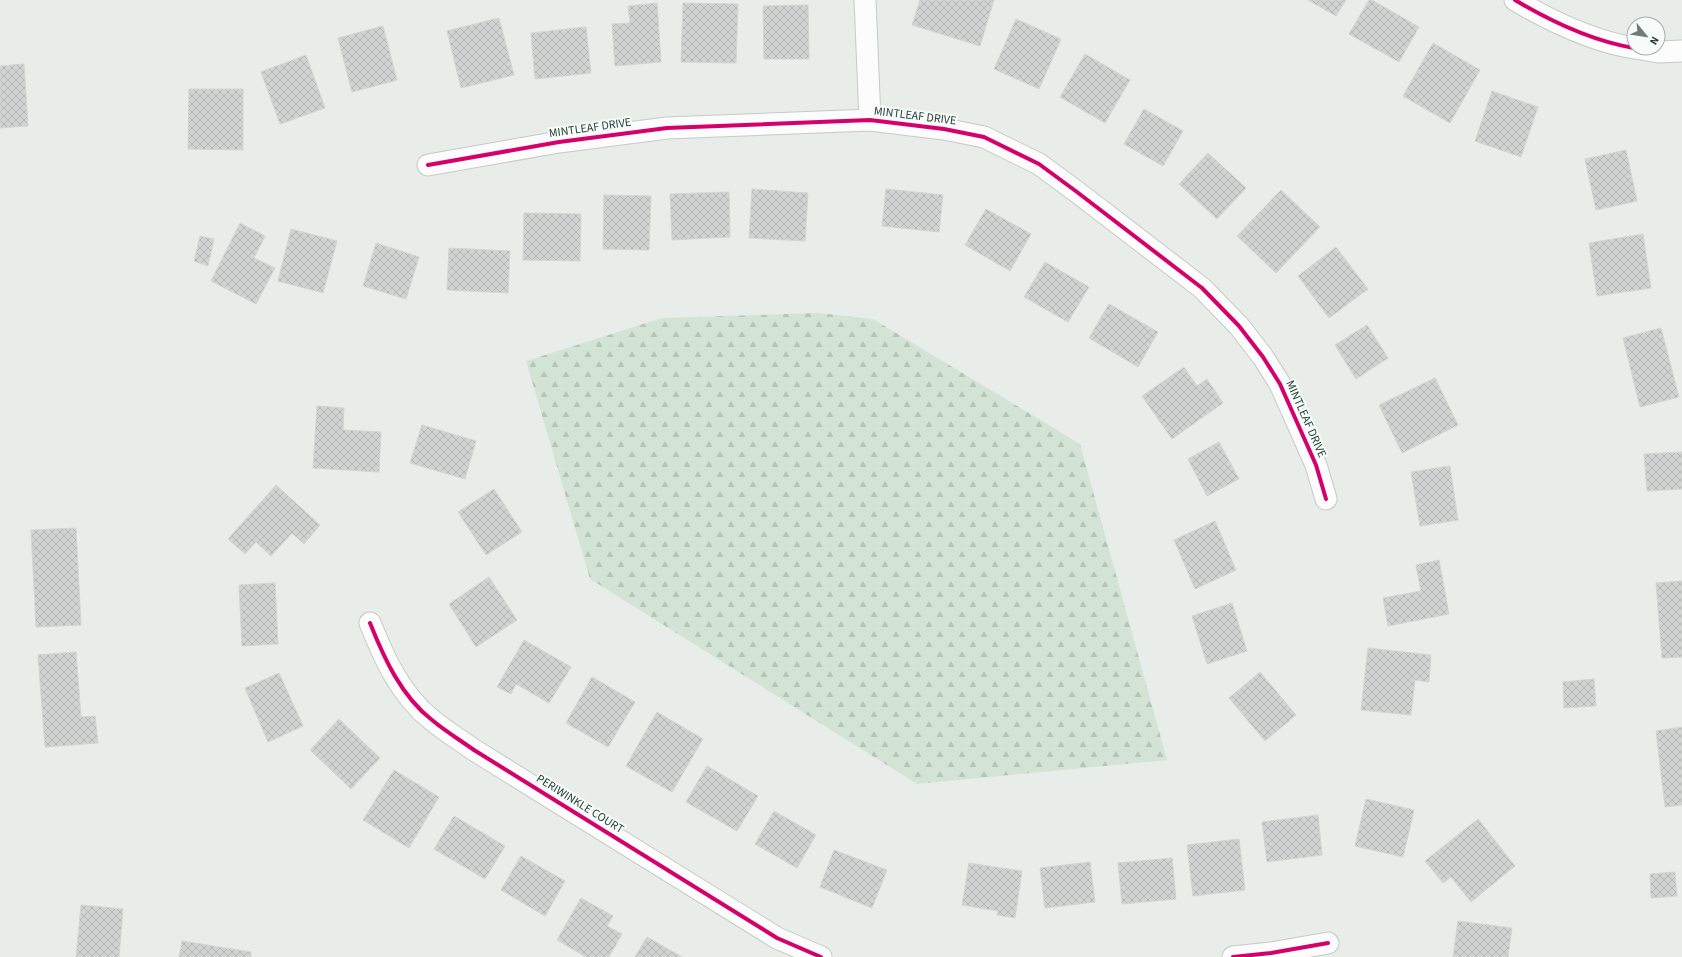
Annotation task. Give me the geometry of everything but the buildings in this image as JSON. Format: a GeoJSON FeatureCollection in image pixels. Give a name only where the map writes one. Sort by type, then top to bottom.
{"type":"FeatureCollection","features":[{"type":"Feature","properties":{"kind":"street"},"geometry":{"type":"LineString","coordinates":[[865,0],[870,120]]}},
{"type":"Feature","properties":{"kind":"street"},"geometry":{"type":"LineString","coordinates":[[1515,0],[1535,12],[1589,37],[1626,46]]}},
{"type":"Feature","properties":{"kind":"street"},"geometry":{"type":"LineString","coordinates":[[1666,52],[1682,51]]}},
{"type":"Feature","properties":{"kind":"street","name":"MINTLEAF DRIVE"},"geometry":{"type":"LineString","coordinates":[[428,165],[559,142],[667,128],[870,120],[944,129],[984,137],[1039,164],[1077,192],[1202,288],[1240,326],[1263,357],[1280,384],[1313,459],[1326,498]]}},
{"type":"Feature","properties":{"kind":"street","name":"PERIWINKLE COURT"},"geometry":{"type":"LineString","coordinates":[[370,623],[384,657],[409,698],[431,720],[474,750],[777,938],[821,957]]}},
{"type":"Feature","properties":{"kind":"street"},"geometry":{"type":"LineString","coordinates":[[1233,957],[1271,953],[1328,943]]}},
{"type":"Feature","properties":{"kind":"green space"},"geometry":{"type":"Polygon","coordinates":[[[818,313],[873,319],[1080,444],[1167,760],[917,784],[590,579],[526,361],[662,318],[818,313]]]}},
{"type":"Feature","properties":{"kind":"cycle path"},"geometry":{"type":"LineString","coordinates":[[1515,0],[1543,16],[1573,30],[1603,41],[1626,46]]}},
{"type":"Feature","properties":{"kind":"cycle path"},"geometry":{"type":"LineString","coordinates":[[428,165],[559,142],[667,128],[870,120],[944,129],[984,137],[1039,164],[1077,192],[1202,288],[1239,326],[1263,357],[1280,384],[1316,465],[1326,499]]}},
{"type":"Feature","properties":{"kind":"cycle path"},"geometry":{"type":"LineString","coordinates":[[370,623],[381,650],[402,688],[411,700],[442,728],[474,750],[777,938],[821,957]]}},
{"type":"Feature","properties":{"kind":"cycle path"},"geometry":{"type":"LineString","coordinates":[[1233,957],[1271,953],[1328,943]]}}]}
